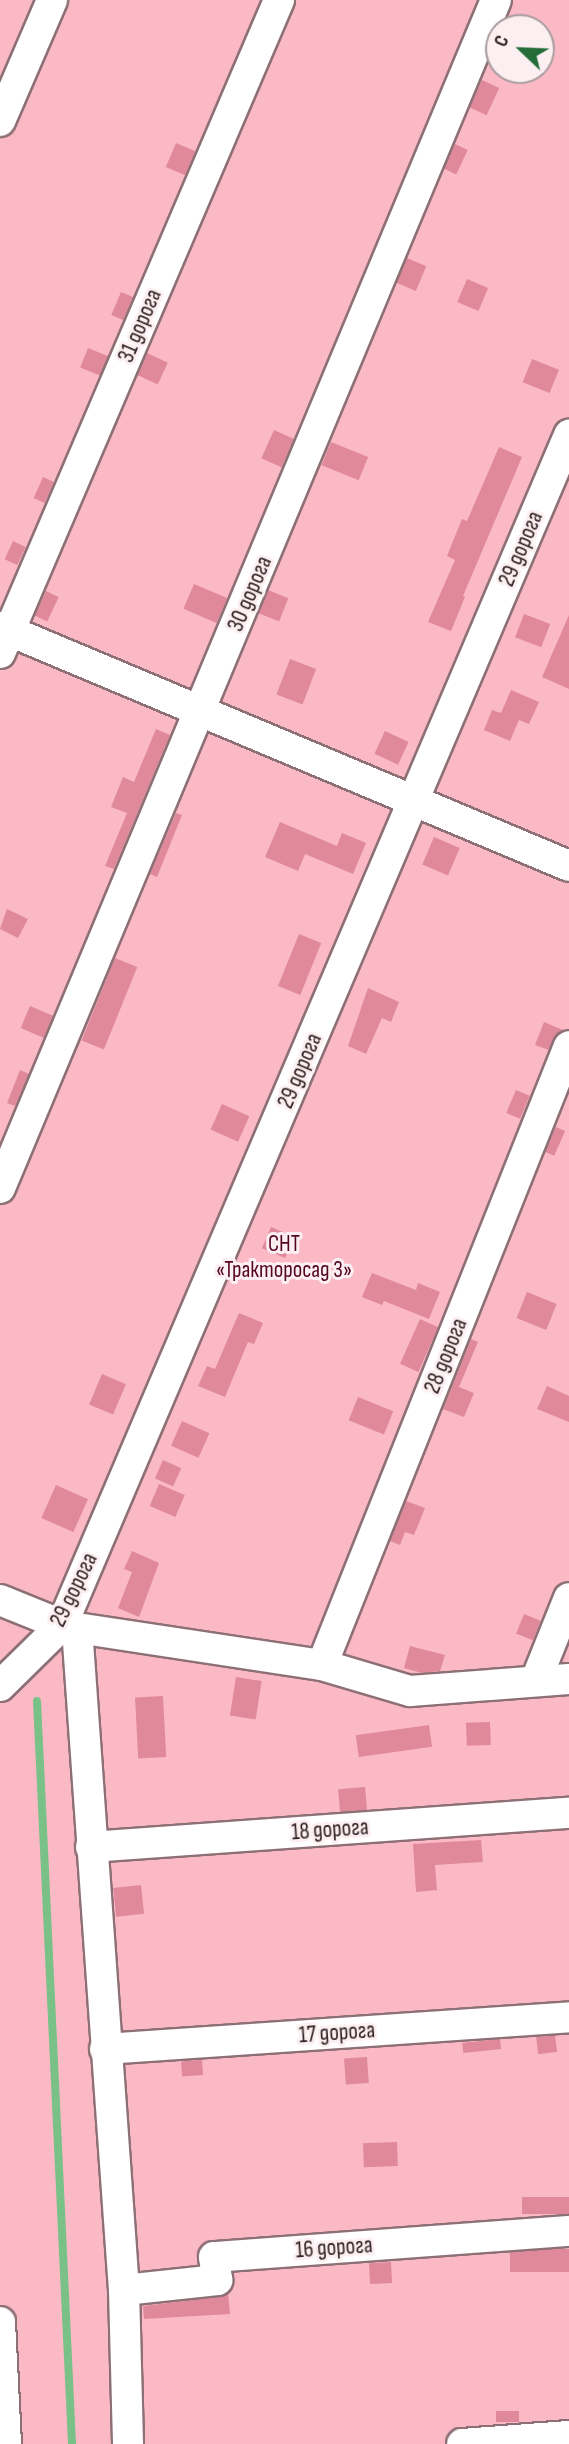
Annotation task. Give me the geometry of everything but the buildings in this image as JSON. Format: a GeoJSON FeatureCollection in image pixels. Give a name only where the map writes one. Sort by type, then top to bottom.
{"type":"FeatureCollection","features":[{"type":"Feature","properties":{"kind":"street"},"geometry":{"type":"LineString","coordinates":[[0,121],[52,0]]}},
{"type":"Feature","properties":{"kind":"street","name":"31 дорога"},"geometry":{"type":"LineString","coordinates":[[3,637],[279,0]]}},
{"type":"Feature","properties":{"kind":"street","name":"30 дорога"},"geometry":{"type":"LineString","coordinates":[[0,1188],[496,0]]}},
{"type":"Feature","properties":{"kind":"street","name":"29 дорога"},"geometry":{"type":"LineString","coordinates":[[0,1686],[69,1626],[569,435]]}},
{"type":"Feature","properties":{"kind":"street"},"geometry":{"type":"LineString","coordinates":[[3,637],[201,711],[569,866]]}},
{"type":"Feature","properties":{"kind":"street","name":"28 дорога"},"geometry":{"type":"LineString","coordinates":[[322,1665],[569,1046]]}},
{"type":"Feature","properties":{"kind":"street"},"geometry":{"type":"LineString","coordinates":[[536,1680],[569,1598]]}},
{"type":"Feature","properties":{"kind":"street"},"geometry":{"type":"LineString","coordinates":[[0,1600],[69,1626],[322,1665],[411,1691],[569,1679]]}},
{"type":"Feature","properties":{"kind":"street"},"geometry":{"type":"LineString","coordinates":[[69,1626],[91,1847],[124,2290],[128,2444]]}},
{"type":"Feature","properties":{"kind":"street","name":"18 дорога"},"geometry":{"type":"LineString","coordinates":[[91,1847],[569,1813]]}},
{"type":"Feature","properties":{"kind":"street","name":"17 дорога"},"geometry":{"type":"LineString","coordinates":[[105,2049],[569,2017]]}},
{"type":"Feature","properties":{"kind":"street","name":"16 дорога"},"geometry":{"type":"LineString","coordinates":[[124,2290],[216,2280],[214,2257],[569,2231]]}},
{"type":"Feature","properties":{"kind":"street"},"geometry":{"type":"LineString","coordinates":[[0,2322],[6,2444]]}},
{"type":"Feature","properties":{"kind":"street"},"geometry":{"type":"LineString","coordinates":[[462,2444],[569,2436]]}},
{"type":"Feature","properties":{"kind":"green space","name":"СНТ «Тракторосад 3»"},"geometry":{"type":"Polygon","coordinates":[[[0,0],[569,0],[569,2444],[0,2444],[0,0]]]}},
{"type":"Feature","properties":{"kind":"waterway"},"geometry":{"type":"LineString","coordinates":[[37,1701],[72,2444]]}}]}
